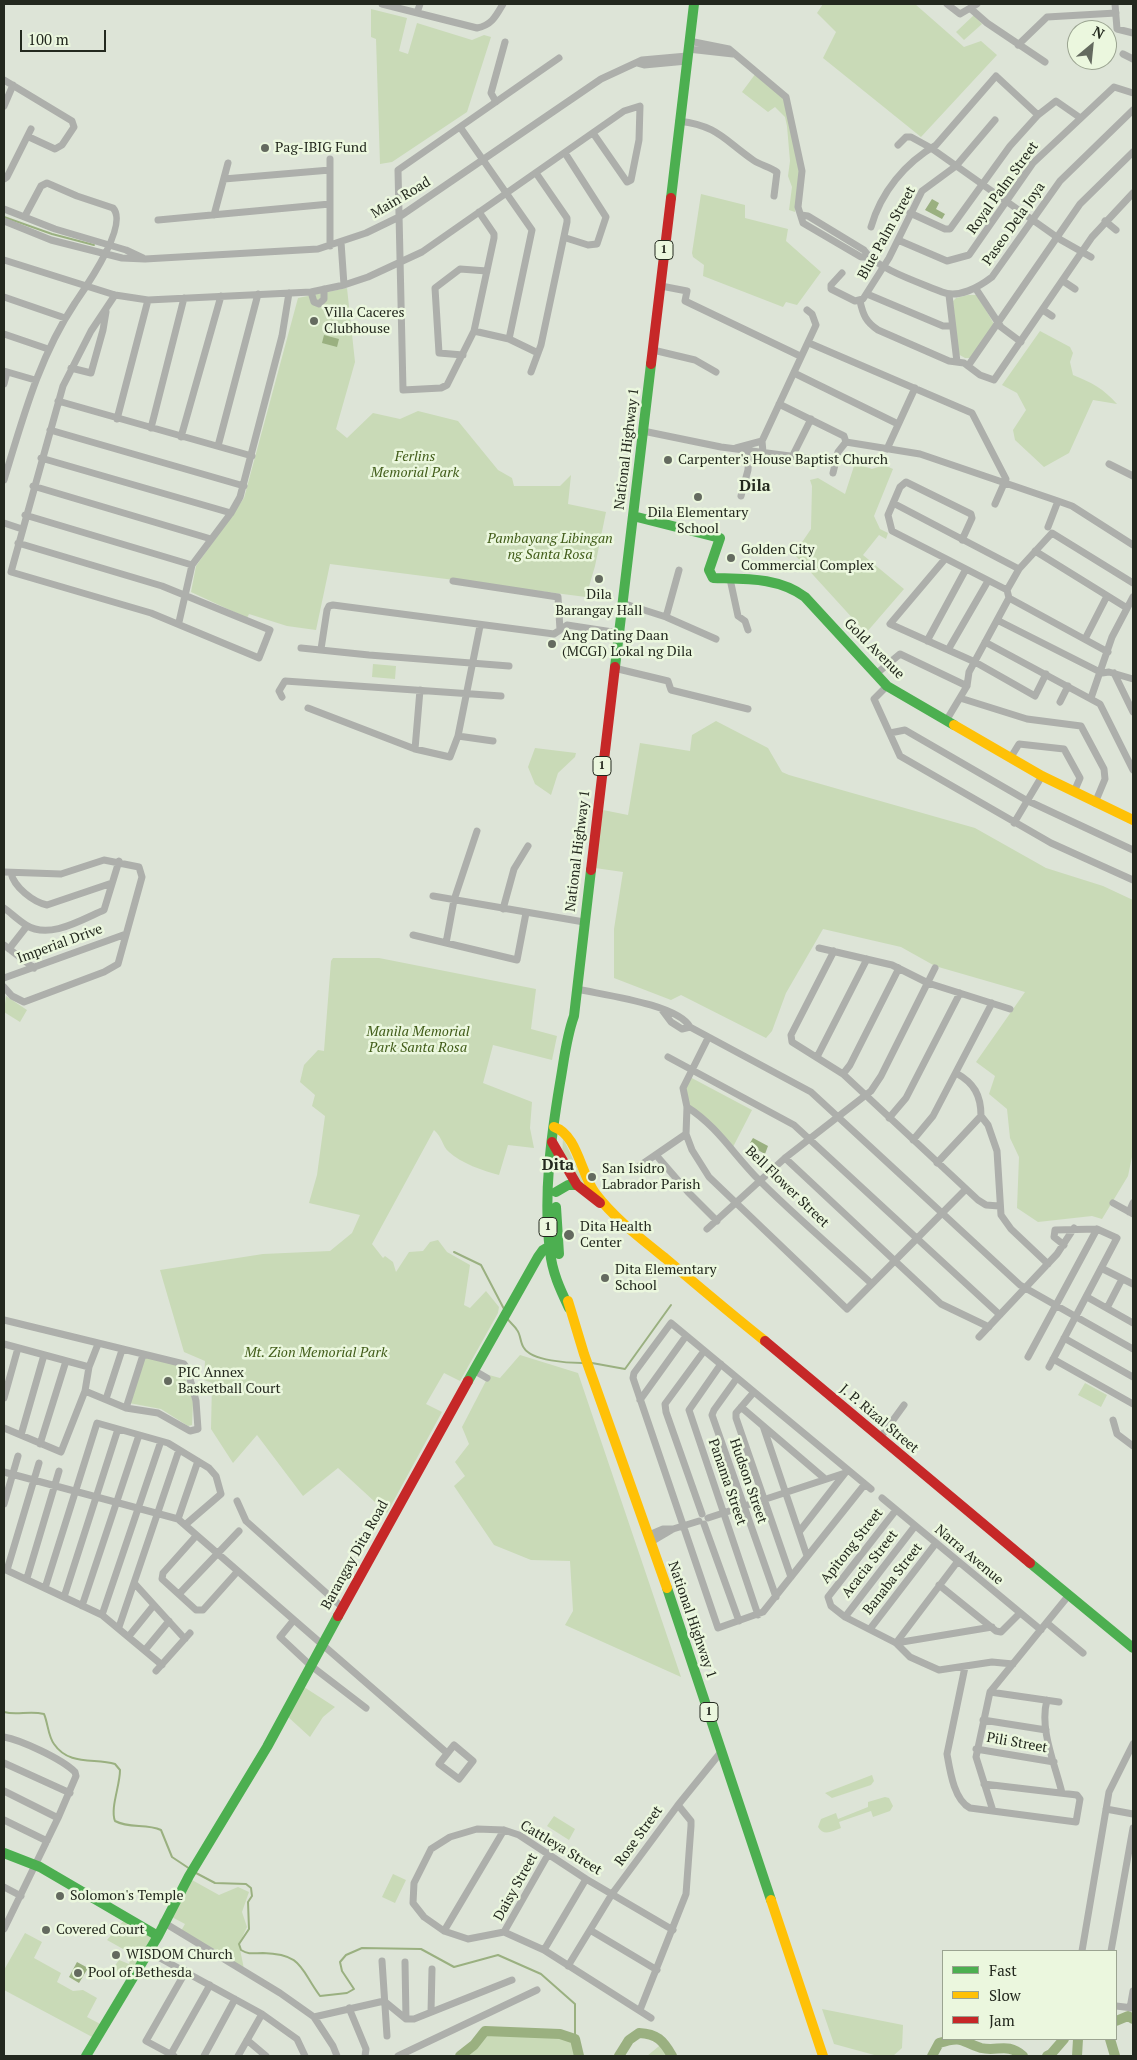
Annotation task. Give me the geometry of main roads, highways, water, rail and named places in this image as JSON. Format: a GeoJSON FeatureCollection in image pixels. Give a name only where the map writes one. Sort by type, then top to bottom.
{"type":"FeatureCollection","features":[{"type":"Feature","properties":{"kind":"main road","name":"National Highway 1"},"geometry":{"type":"LineString","coordinates":[[694,4],[584,922],[574,1016],[576,1031],[558,1128],[552,1142],[548,1207],[554,1244],[569,1308],[650,1538],[823,2055]]}},
{"type":"Feature","properties":{"kind":"main road","name":"Gold Avenue"},"geometry":{"type":"LineString","coordinates":[[633,516],[720,538],[709,570],[713,578],[780,584],[799,592],[887,686],[1042,776],[1133,820]]}},
{"type":"Feature","properties":{"kind":"main road","name":"National Highway 1"},"geometry":{"type":"LineString","coordinates":[[558,1128],[559,1154],[553,1263],[561,1298],[569,1308]]}},
{"type":"Feature","properties":{"kind":"main road","name":"J. P. Rizal Street"},"geometry":{"type":"LineString","coordinates":[[558,1128],[569,1136],[585,1177],[625,1225],[1133,1648]]}},
{"type":"Feature","properties":{"kind":"main road","name":"J. P. Rizal Street"},"geometry":{"type":"LineString","coordinates":[[552,1142],[577,1185],[610,1209]]}},
{"type":"Feature","properties":{"kind":"main road"},"geometry":{"type":"LineString","coordinates":[[556,1192],[568,1185],[577,1185]]}},
{"type":"Feature","properties":{"kind":"main road","name":"Barangay Dita Road"},"geometry":{"type":"LineString","coordinates":[[89,2055],[158,1936],[188,1876],[267,1747],[342,1607],[538,1257],[554,1244]]}},
{"type":"Feature","properties":{"kind":"main road"},"geometry":{"type":"LineString","coordinates":[[538,1257],[546,1255],[553,1263]]}},
{"type":"Feature","properties":{"kind":"main road"},"geometry":{"type":"LineString","coordinates":[[4,1853],[32,1866],[38,1872],[47,1872],[158,1936]]}},
{"type":"Feature","properties":{"kind":"waterway"},"geometry":{"type":"LineString","coordinates":[[4,217],[52,234],[94,245]]}},
{"type":"Feature","properties":{"kind":"waterway"},"geometry":{"type":"LineString","coordinates":[[454,1252],[481,1265],[504,1309]]}},
{"type":"Feature","properties":{"kind":"waterway"},"geometry":{"type":"LineString","coordinates":[[592,1363],[625,1369],[671,1305]]}},
{"type":"Feature","properties":{"kind":"waterway"},"geometry":{"type":"LineString","coordinates":[[507,1318],[516,1328],[523,1346],[528,1352],[551,1360],[582,1363]]}},
{"type":"Feature","properties":{"kind":"waterway"},"geometry":{"type":"LineString","coordinates":[[4,1712],[44,1714],[52,1741],[67,1756],[115,1764],[120,1770],[114,1803],[115,1821],[126,1825],[161,1830],[172,1857],[190,1869]]}},
{"type":"Feature","properties":{"kind":"waterway"},"geometry":{"type":"LineString","coordinates":[[196,1873],[215,1883],[246,1884],[251,1888],[252,1896],[248,1902],[249,1929],[239,1944],[241,1950],[249,1953],[276,1954],[293,1960],[304,1971],[320,1996],[347,1993],[354,1989],[342,1971],[340,1962],[346,1955],[362,1948],[421,1949],[454,1967],[498,1955],[541,1974],[575,2004],[575,2039]]}},
{"type":"Feature","properties":{"kind":"waterway"},"geometry":{"type":"LineString","coordinates":[[1117,2021],[1128,2016],[1133,2019]]}},
{"type":"Feature","properties":{"kind":"waterway"},"geometry":{"type":"LineString","coordinates":[[460,2056],[474,2045],[485,2031],[560,2034],[575,2039],[579,2056]]}},
{"type":"Feature","properties":{"kind":"waterway"},"geometry":{"type":"LineString","coordinates":[[619,2056],[629,2040],[639,2033],[655,2036],[666,2046],[672,2056]]}},
{"type":"Feature","properties":{"kind":"waterway"},"geometry":{"type":"LineString","coordinates":[[932,2056],[939,2043],[953,2040]]}},
{"type":"Feature","properties":{"kind":"waterway"},"geometry":{"type":"LineString","coordinates":[[962,2040],[981,2048],[1012,2049],[1023,2056]]}},
{"type":"Feature","properties":{"kind":"waterway"},"geometry":{"type":"LineString","coordinates":[[1047,2056],[1063,2040]]}},
{"type":"Feature","properties":{"kind":"waterway"},"geometry":{"type":"LineString","coordinates":[[1077,2056],[1078,2040]]}},
{"type":"Feature","properties":{"kind":"waterway"},"geometry":{"type":"LineString","coordinates":[[1110,2040],[1115,2056]]}},
{"type":"Feature","properties":{"kind":"place","name":"Pag-IBIG Fund"},"geometry":{"type":"Point","coordinates":[265,148]}},
{"type":"Feature","properties":{"kind":"place","name":"Villa Caceres Clubhouse"},"geometry":{"type":"Point","coordinates":[314,321]}},
{"type":"Feature","properties":{"kind":"place","name":"Carpenter's House Baptist Church"},"geometry":{"type":"Point","coordinates":[668,460]}},
{"type":"Feature","properties":{"kind":"place","name":"Dila Elementary School"},"geometry":{"type":"Point","coordinates":[698,497]}},
{"type":"Feature","properties":{"kind":"place","name":"Golden City Commercial Complex"},"geometry":{"type":"Point","coordinates":[731,558]}},
{"type":"Feature","properties":{"kind":"place","name":"Dila Barangay Hall"},"geometry":{"type":"Point","coordinates":[599,579]}},
{"type":"Feature","properties":{"kind":"place","name":"Ang Dating Daan (MCGI) Lokal ng Dila"},"geometry":{"type":"Point","coordinates":[552,644]}},
{"type":"Feature","properties":{"kind":"place","name":"San Isidro Labrador Parish"},"geometry":{"type":"Point","coordinates":[592,1177]}},
{"type":"Feature","properties":{"kind":"place","name":"Dita Health Center"},"geometry":{"type":"Point","coordinates":[569,1235]}},
{"type":"Feature","properties":{"kind":"place","name":"Dita Elementary School"},"geometry":{"type":"Point","coordinates":[605,1278]}},
{"type":"Feature","properties":{"kind":"place","name":"PIC Annex Basketball Court"},"geometry":{"type":"Point","coordinates":[168,1381]}},
{"type":"Feature","properties":{"kind":"place","name":"Solomon's Temple"},"geometry":{"type":"Point","coordinates":[60,1896]}},
{"type":"Feature","properties":{"kind":"place","name":"Covered Court"},"geometry":{"type":"Point","coordinates":[46,1930]}},
{"type":"Feature","properties":{"kind":"place","name":"WISDOM Church"},"geometry":{"type":"Point","coordinates":[116,1955]}},
{"type":"Feature","properties":{"kind":"place","name":"Pool of Bethesda"},"geometry":{"type":"Point","coordinates":[78,1973]}},
{"type":"Feature","properties":{"kind":"district","name":"Dila"},"geometry":{"type":"Point","coordinates":[755,486]}},
{"type":"Feature","properties":{"kind":"district","name":"Dita"},"geometry":{"type":"Point","coordinates":[558,1165]}},
{"type":"Feature","properties":{"kind":"park label","name":"Ferlins Memorial Park"},"geometry":{"type":"Point","coordinates":[415,466]}},
{"type":"Feature","properties":{"kind":"park label","name":"Pambayang Libingan ng Santa Rosa"},"geometry":{"type":"Point","coordinates":[550,548]}},
{"type":"Feature","properties":{"kind":"park label","name":"Manila Memorial Park Santa Rosa"},"geometry":{"type":"Point","coordinates":[418,1040]}},
{"type":"Feature","properties":{"kind":"park label","name":"Mt. Zion Memorial Park"},"geometry":{"type":"Point","coordinates":[316,1353]}}]}
